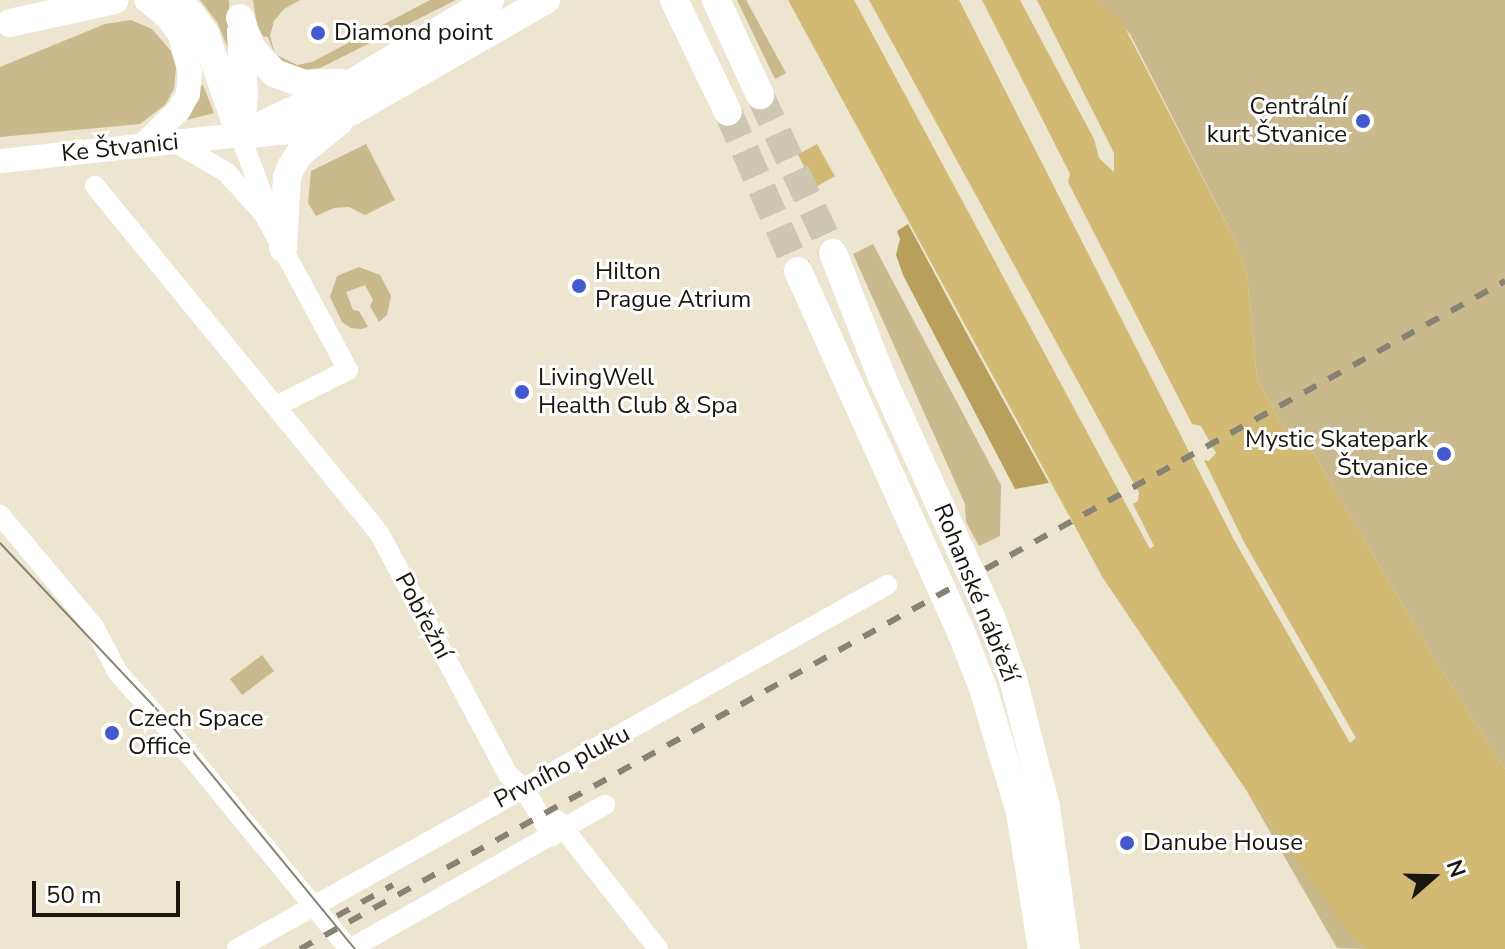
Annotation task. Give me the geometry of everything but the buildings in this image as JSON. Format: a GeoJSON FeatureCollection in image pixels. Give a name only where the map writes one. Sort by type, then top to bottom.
{"type":"FeatureCollection","features":[{"type":"Feature","properties":{"kind":"main road"},"geometry":{"type":"LineString","coordinates":[[5,26],[62,0]]}},
{"type":"Feature","properties":{"kind":"main road"},"geometry":{"type":"LineString","coordinates":[[5,26],[115,0]]}},
{"type":"Feature","properties":{"kind":"main road"},"geometry":{"type":"LineString","coordinates":[[174,0],[190,13],[205,34],[240,135]]}},
{"type":"Feature","properties":{"kind":"main road"},"geometry":{"type":"LineString","coordinates":[[240,135],[354,82],[490,0]]}},
{"type":"Feature","properties":{"kind":"main road"},"geometry":{"type":"LineString","coordinates":[[283,248],[287,178],[300,153],[352,111],[546,0]]}},
{"type":"Feature","properties":{"kind":"main road"},"geometry":{"type":"LineString","coordinates":[[674,0],[728,112]]}},
{"type":"Feature","properties":{"kind":"main road"},"geometry":{"type":"LineString","coordinates":[[716,0],[760,95]]}},
{"type":"Feature","properties":{"kind":"main road"},"geometry":{"type":"LineString","coordinates":[[240,9],[244,96],[240,135]]}},
{"type":"Feature","properties":{"kind":"main road"},"geometry":{"type":"LineString","coordinates":[[240,9],[258,58],[283,78],[304,84],[354,82]]}},
{"type":"Feature","properties":{"kind":"main road"},"geometry":{"type":"LineString","coordinates":[[240,135],[299,129],[352,111]]}},
{"type":"Feature","properties":{"kind":"main road","name":"Rohanské nábřeží"},"geometry":{"type":"LineString","coordinates":[[833,253],[882,378],[991,617],[1013,679],[1046,807],[1066,949]]}},
{"type":"Feature","properties":{"kind":"main road","name":"Rohanské nábřeží"},"geometry":{"type":"LineString","coordinates":[[798,271],[948,602],[983,688],[1020,812],[1042,949]]}},
{"type":"Feature","properties":{"kind":"street"},"geometry":{"type":"LineString","coordinates":[[143,145],[179,110],[188,94],[190,72],[180,35],[167,17],[146,0]]}},
{"type":"Feature","properties":{"kind":"street"},"geometry":{"type":"LineString","coordinates":[[240,135],[283,248]]}},
{"type":"Feature","properties":{"kind":"street","name":"Ke Štvanici"},"geometry":{"type":"LineString","coordinates":[[0,161],[240,135]]}},
{"type":"Feature","properties":{"kind":"street"},"geometry":{"type":"LineString","coordinates":[[176,143],[226,172],[245,188],[264,214],[348,370],[276,406]]}},
{"type":"Feature","properties":{"kind":"street","name":"Pobřežní"},"geometry":{"type":"LineString","coordinates":[[95,186],[379,533],[508,775],[530,785],[558,834],[658,949]]}},
{"type":"Feature","properties":{"kind":"street"},"geometry":{"type":"LineString","coordinates":[[0,515],[94,627],[118,673],[349,949],[605,805]]}},
{"type":"Feature","properties":{"kind":"street","name":"Prvního pluku"},"geometry":{"type":"LineString","coordinates":[[237,949],[887,585]]}},
{"type":"Feature","properties":{"kind":"shaded area"},"geometry":{"type":"Polygon","coordinates":[[[200,0],[229,0],[230,53],[217,22],[200,0]]]}},
{"type":"Feature","properties":{"kind":"shaded area"},"geometry":{"type":"Polygon","coordinates":[[[253,0],[300,0],[284,9],[274,21],[270,36],[275,54],[297,65],[312,62],[430,0],[456,0],[320,68],[303,70],[287,65],[275,55],[268,37],[263,36],[257,25],[253,0]]]}},
{"type":"Feature","properties":{"kind":"shaded area"},"geometry":{"type":"Polygon","coordinates":[[[737,0],[746,0],[786,73],[775,79],[737,0]]]}},
{"type":"Feature","properties":{"kind":"shaded area"},"geometry":{"type":"Polygon","coordinates":[[[788,0],[854,0],[1150,549],[1154,546],[1133,504],[1138,501],[1139,493],[869,0],[959,0],[1233,538],[1350,743],[1356,738],[1244,542],[1204,460],[1209,461],[1216,453],[1201,426],[1192,424],[1068,182],[1070,174],[982,0],[1020,0],[1094,139],[1099,158],[1114,172],[1114,153],[1037,0],[1098,0],[1123,24],[1238,246],[1247,274],[1257,378],[1284,430],[1306,450],[1310,447],[1432,655],[1505,769],[1505,949],[1365,949],[1348,932],[1246,790],[1103,578],[788,0]]]}},
{"type":"Feature","properties":{"kind":"shaded area"},"geometry":{"type":"Polygon","coordinates":[[[1098,0],[1505,0],[1505,769],[1432,655],[1310,447],[1306,450],[1284,430],[1257,378],[1247,274],[1238,246],[1130,34],[1098,0]]]}},
{"type":"Feature","properties":{"kind":"shaded area"},"geometry":{"type":"Polygon","coordinates":[[[131,20],[152,29],[171,51],[176,68],[174,89],[165,105],[140,124],[0,137],[0,67],[105,24],[131,20]]]}},
{"type":"Feature","properties":{"kind":"shaded area"},"geometry":{"type":"Polygon","coordinates":[[[203,85],[214,113],[187,120],[200,86],[203,85]]]}},
{"type":"Feature","properties":{"kind":"shaded area"},"geometry":{"type":"Polygon","coordinates":[[[366,144],[395,200],[365,215],[349,207],[334,208],[316,216],[308,203],[311,171],[366,144]]]}},
{"type":"Feature","properties":{"kind":"shaded area"},"geometry":{"type":"Polygon","coordinates":[[[817,144],[835,176],[816,187],[798,155],[817,144]]]}},
{"type":"Feature","properties":{"kind":"shaded area"},"geometry":{"type":"Polygon","coordinates":[[[908,224],[1049,483],[1015,489],[903,275],[896,255],[900,239],[897,231],[908,224]]]}},
{"type":"Feature","properties":{"kind":"shaded area"},"geometry":{"type":"Polygon","coordinates":[[[873,244],[1001,485],[1000,536],[979,546],[966,522],[965,504],[853,254],[873,244]]]}},
{"type":"Feature","properties":{"kind":"shaded area"},"geometry":{"type":"Polygon","coordinates":[[[359,267],[380,275],[391,296],[387,315],[379,322],[370,306],[373,300],[365,285],[346,292],[353,310],[359,311],[368,327],[361,329],[351,328],[342,322],[330,297],[337,276],[359,267]]]}},
{"type":"Feature","properties":{"kind":"shaded area"},"geometry":{"type":"Polygon","coordinates":[[[262,655],[274,671],[242,695],[230,679],[262,655]]]}},
{"type":"Feature","properties":{"kind":"shaded area"},"geometry":{"type":"Polygon","coordinates":[[[1246,790],[1348,931],[1365,949],[1337,948],[1246,790]]]}},
{"type":"Feature","properties":{"kind":"tunnel"},"geometry":{"type":"LineString","coordinates":[[760,95],[833,253]]}},
{"type":"Feature","properties":{"kind":"tunnel"},"geometry":{"type":"LineString","coordinates":[[728,112],[798,271]]}},
{"type":"Feature","properties":{"kind":"tram line"},"geometry":{"type":"LineString","coordinates":[[0,543],[166,719],[355,949]]}},
{"type":"Feature","properties":{"kind":"railway"},"geometry":{"type":"LineString","coordinates":[[300,949],[1505,281]]}},
{"type":"Feature","properties":{"kind":"railway"},"geometry":{"type":"LineString","coordinates":[[337,916],[393,885]]}},
{"type":"Feature","properties":{"kind":"place","name":"Diamond point"},"geometry":{"type":"Point","coordinates":[318,33]}},
{"type":"Feature","properties":{"kind":"place","name":"Centrální kurt Štvanice"},"geometry":{"type":"Point","coordinates":[1363,121]}},
{"type":"Feature","properties":{"kind":"place","name":"Hilton Prague Atrium"},"geometry":{"type":"Point","coordinates":[579,286]}},
{"type":"Feature","properties":{"kind":"place","name":"LivingWell Health Club & Spa"},"geometry":{"type":"Point","coordinates":[522,392]}},
{"type":"Feature","properties":{"kind":"place","name":"Mystic Skatepark Štvanice"},"geometry":{"type":"Point","coordinates":[1444,454]}},
{"type":"Feature","properties":{"kind":"place","name":"Czech Space Office"},"geometry":{"type":"Point","coordinates":[112,733]}},
{"type":"Feature","properties":{"kind":"place","name":"Danube House"},"geometry":{"type":"Point","coordinates":[1127,843]}}]}
